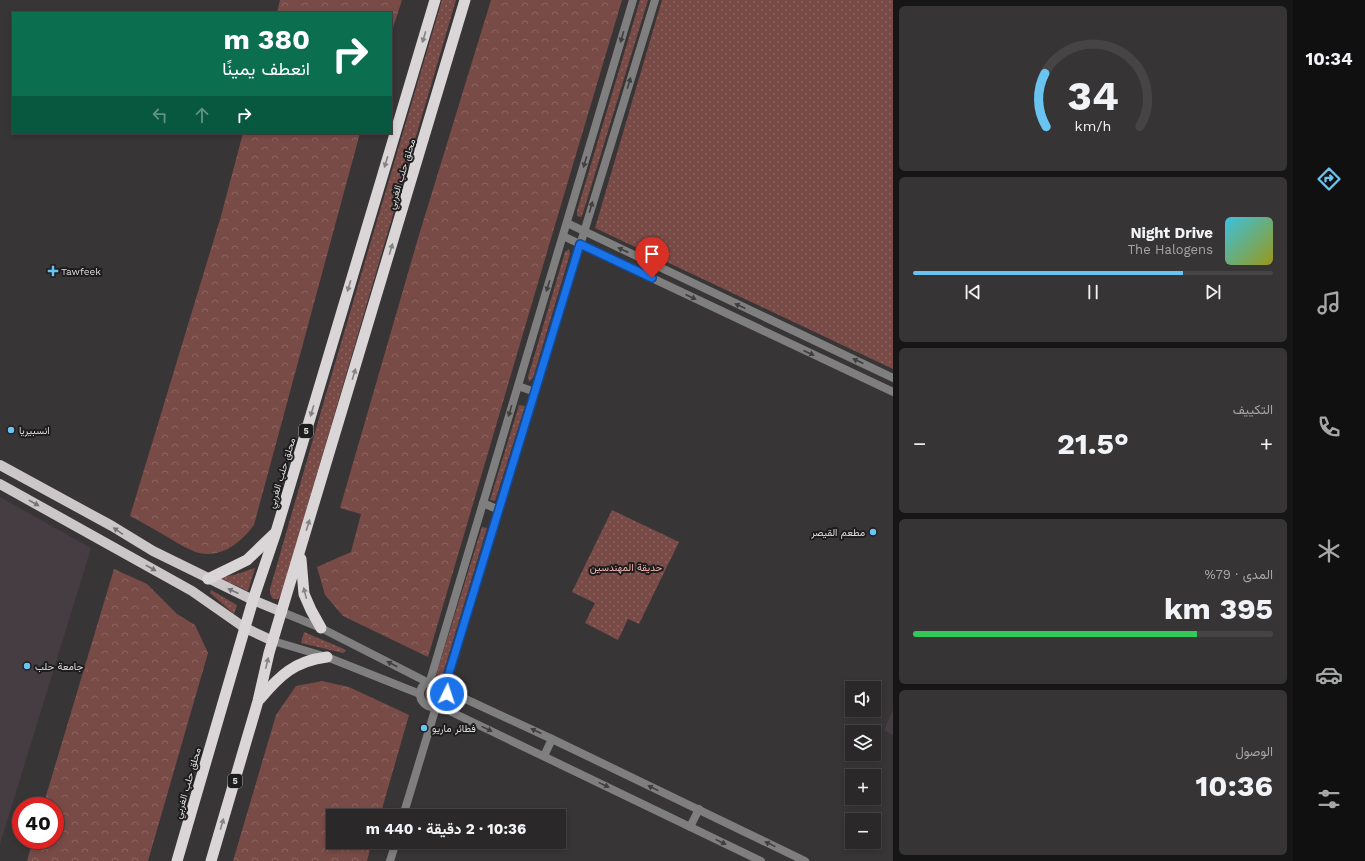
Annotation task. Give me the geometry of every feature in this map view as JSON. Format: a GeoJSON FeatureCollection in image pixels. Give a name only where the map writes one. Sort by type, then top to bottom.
{"type":"FeatureCollection","features":[{"type":"Feature","properties":{"kind":"highway","name":"محلق حلب الغربي"},"geometry":{"type":"LineString","coordinates":[[177,861],[253,600],[276,532],[435,0]]}},
{"type":"Feature","properties":{"kind":"highway","name":"محلق حلب الغربي"},"geometry":{"type":"LineString","coordinates":[[211,861],[258,701],[273,641],[465,0]]}},
{"type":"Feature","properties":{"kind":"highway"},"geometry":{"type":"LineString","coordinates":[[208,579],[247,560],[276,532]]}},
{"type":"Feature","properties":{"kind":"highway"},"geometry":{"type":"LineString","coordinates":[[301,551],[304,594],[321,628]]}},
{"type":"Feature","properties":{"kind":"highway"},"geometry":{"type":"LineString","coordinates":[[258,701],[272,684],[296,665],[313,659],[327,657]]}},
{"type":"Feature","properties":{"kind":"main road"},"geometry":{"type":"LineString","coordinates":[[0,465],[105,522],[153,551],[208,579],[282,612]]}},
{"type":"Feature","properties":{"kind":"main road"},"geometry":{"type":"LineString","coordinates":[[0,484],[192,591],[245,628],[273,641]]}},
{"type":"Feature","properties":{"kind":"street"},"geometry":{"type":"LineString","coordinates":[[633,0],[483,503],[428,681],[422,687],[420,694],[424,703],[430,706],[438,706],[761,861]]}},
{"type":"Feature","properties":{"kind":"street"},"geometry":{"type":"LineString","coordinates":[[406,809],[438,706],[446,698],[446,688],[499,510],[655,0]]}},
{"type":"Feature","properties":{"kind":"street"},"geometry":{"type":"LineString","coordinates":[[567,223],[893,378]]}},
{"type":"Feature","properties":{"kind":"street"},"geometry":{"type":"LineString","coordinates":[[563,236],[893,392]]}},
{"type":"Feature","properties":{"kind":"street"},"geometry":{"type":"LineString","coordinates":[[867,380],[872,368]]}},
{"type":"Feature","properties":{"kind":"street"},"geometry":{"type":"LineString","coordinates":[[518,386],[535,392]]}},
{"type":"Feature","properties":{"kind":"street"},"geometry":{"type":"LineString","coordinates":[[483,503],[499,510]]}},
{"type":"Feature","properties":{"kind":"street"},"geometry":{"type":"LineString","coordinates":[[282,612],[321,628],[428,681],[435,680],[441,682],[446,688],[805,861]]}},
{"type":"Feature","properties":{"kind":"street"},"geometry":{"type":"LineString","coordinates":[[273,641],[327,657],[420,694]]}},
{"type":"Feature","properties":{"kind":"street"},"geometry":{"type":"LineString","coordinates":[[544,756],[552,739]]}},
{"type":"Feature","properties":{"kind":"street"},"geometry":{"type":"LineString","coordinates":[[690,827],[699,810]]}},
{"type":"Feature","properties":{"kind":"street"},"geometry":{"type":"LineString","coordinates":[[390,861],[394,849]]}},
{"type":"Feature","properties":{"kind":"shaded area","name":"جامعة حلب"},"geometry":{"type":"Polygon","coordinates":[[[0,497],[91,548],[14,797],[12,797],[12,805],[0,844],[0,497]]]}},
{"type":"Feature","properties":{"kind":"shaded area"},"geometry":{"type":"Polygon","coordinates":[[[893,710],[893,735],[884,730],[893,710]]]}},
{"type":"Feature","properties":{"kind":"green space"},"geometry":{"type":"Polygon","coordinates":[[[280,0],[402,0],[392,31],[392,12],[277,12],[280,0]]]}},
{"type":"Feature","properties":{"kind":"green space"},"geometry":{"type":"Polygon","coordinates":[[[442,0],[456,0],[282,593],[278,599],[273,599],[270,594],[270,589],[442,0]]]}},
{"type":"Feature","properties":{"kind":"green space"},"geometry":{"type":"Polygon","coordinates":[[[491,0],[622,0],[428,657],[343,616],[325,595],[317,567],[351,552],[361,514],[340,508],[419,235],[491,0]]]}},
{"type":"Feature","properties":{"kind":"green space"},"geometry":{"type":"Polygon","coordinates":[[[640,0],[648,0],[583,213],[581,217],[577,216],[577,211],[640,0]]]}},
{"type":"Feature","properties":{"kind":"green space"},"geometry":{"type":"Polygon","coordinates":[[[662,0],[893,0],[893,369],[595,228],[662,0]]]}},
{"type":"Feature","properties":{"kind":"green space"},"geometry":{"type":"Polygon","coordinates":[[[243,134],[360,134],[254,525],[237,543],[231,547],[224,551],[208,554],[199,553],[188,549],[130,516],[221,216],[243,134]]]}},
{"type":"Feature","properties":{"kind":"green space"},"geometry":{"type":"Polygon","coordinates":[[[569,249],[570,254],[533,378],[529,382],[528,377],[565,252],[569,249]]]}},
{"type":"Feature","properties":{"kind":"green space"},"geometry":{"type":"Polygon","coordinates":[[[519,405],[525,406],[495,501],[490,500],[519,405]]]}},
{"type":"Feature","properties":{"kind":"green space","name":"حديقة المهندسين"},"geometry":{"type":"Polygon","coordinates":[[[612,510],[679,542],[639,624],[628,619],[618,640],[585,623],[595,603],[572,592],[612,510]]]}},
{"type":"Feature","properties":{"kind":"green space"},"geometry":{"type":"Polygon","coordinates":[[[482,527],[487,528],[442,677],[436,675],[482,527]]]}},
{"type":"Feature","properties":{"kind":"green space"},"geometry":{"type":"Polygon","coordinates":[[[255,568],[248,591],[219,578],[237,574],[255,568]]]}},
{"type":"Feature","properties":{"kind":"green space"},"geometry":{"type":"Polygon","coordinates":[[[114,569],[147,584],[177,614],[195,625],[208,653],[148,861],[27,861],[30,849],[64,849],[64,797],[46,797],[114,569]]]}},
{"type":"Feature","properties":{"kind":"green space"},"geometry":{"type":"Polygon","coordinates":[[[211,590],[237,605],[234,614],[210,593],[211,590]]]}},
{"type":"Feature","properties":{"kind":"green space"},"geometry":{"type":"Polygon","coordinates":[[[304,632],[346,651],[343,653],[301,643],[304,632]]]}},
{"type":"Feature","properties":{"kind":"green space"},"geometry":{"type":"Polygon","coordinates":[[[322,681],[349,687],[409,715],[382,809],[326,809],[326,849],[370,849],[367,861],[233,861],[276,715],[296,686],[322,681]]]}},
{"type":"Feature","properties":{"kind":"green space"},"geometry":{"type":"Polygon","coordinates":[[[433,686],[440,691],[441,694],[436,701],[433,702],[426,697],[425,694],[430,687],[433,686]]]}},
{"type":"Feature","properties":{"kind":"place","name":"Tawfeek"},"geometry":{"type":"Point","coordinates":[53,271]}},
{"type":"Feature","properties":{"kind":"place","name":"انسبيريا"},"geometry":{"type":"Point","coordinates":[11,430]}},
{"type":"Feature","properties":{"kind":"place","name":"مطعم القيصر"},"geometry":{"type":"Point","coordinates":[873,532]}},
{"type":"Feature","properties":{"kind":"place","name":"جامعة حلب"},"geometry":{"type":"Point","coordinates":[27,666]}},
{"type":"Feature","properties":{"kind":"place","name":"فطائر ماريو"},"geometry":{"type":"Point","coordinates":[424,728]}},
{"type":"Feature","properties":{"kind":"route"},"geometry":{"type":"LineString","coordinates":[[447,694],[445,686],[580,244],[652,278]]}}]}
